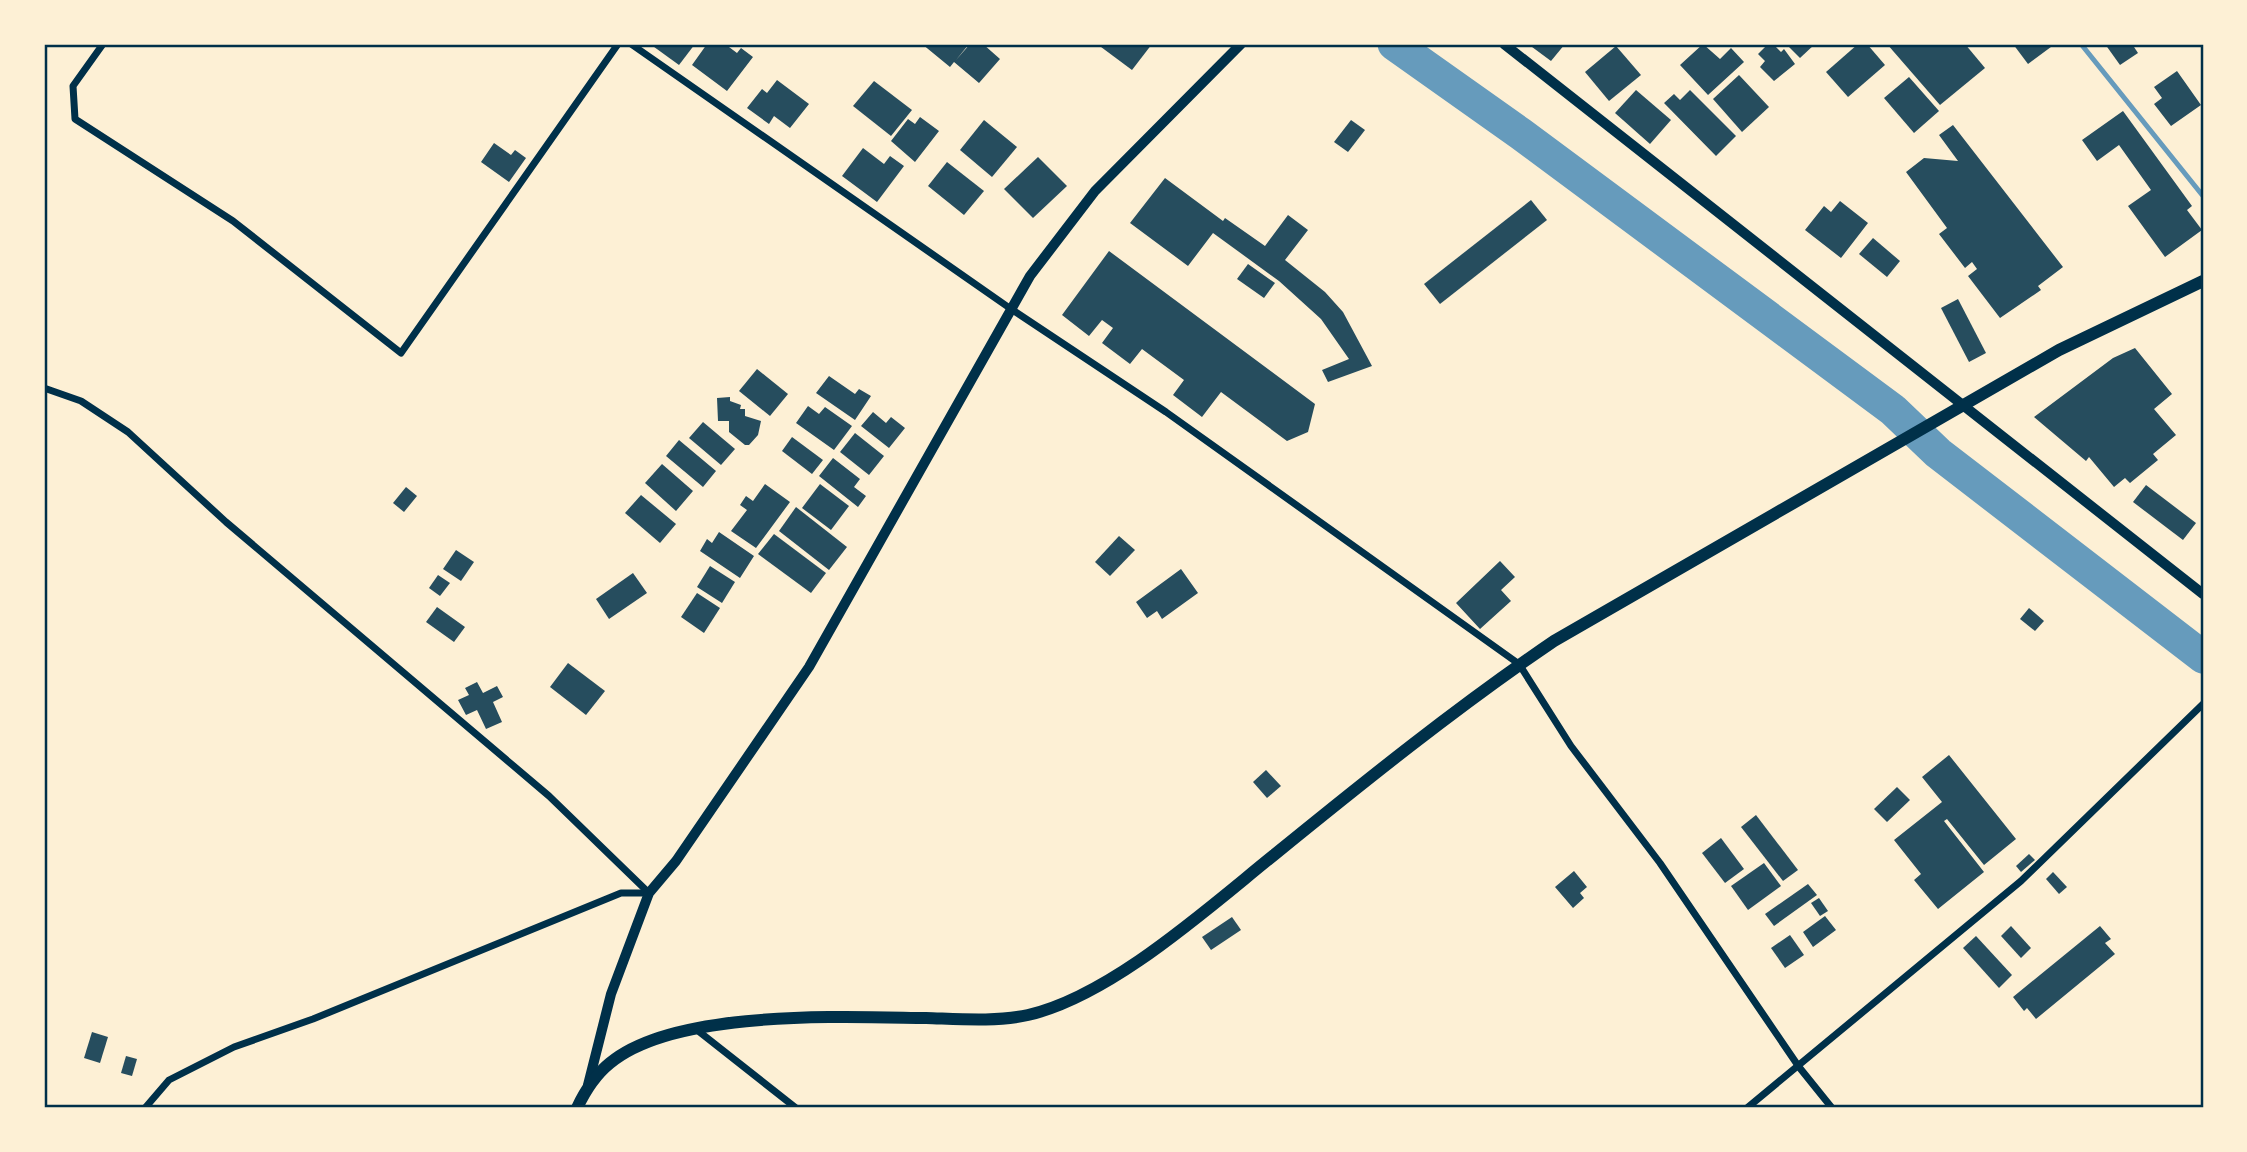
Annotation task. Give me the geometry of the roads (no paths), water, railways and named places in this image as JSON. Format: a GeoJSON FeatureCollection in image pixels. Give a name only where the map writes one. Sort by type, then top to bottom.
{"type":"FeatureCollection","features":[{"type":"Feature","properties":{"kind":"main road"},"geometry":{"type":"LineString","coordinates":[[577,1108],[587,1088],[611,1062],[634,1049],[694,1027],[768,1020],[986,1018],[1027,1015],[1057,1005],[1119,973],[1519,664],[1553,641],[1963,404],[2115,321],[2203,281]]}},
{"type":"Feature","properties":{"kind":"street"},"geometry":{"type":"LineString","coordinates":[[103,44],[73,86],[75,119],[233,221],[401,353],[618,44]]}},
{"type":"Feature","properties":{"kind":"street"},"geometry":{"type":"LineString","coordinates":[[631,44],[1011,309],[1166,412],[1519,664],[1571,746],[1660,863],[1799,1068],[1832,1108]]}},
{"type":"Feature","properties":{"kind":"street"},"geometry":{"type":"LineString","coordinates":[[587,1088],[611,994],[649,893],[676,861],[809,667],[1030,276],[1095,191],[1241,44]]}},
{"type":"Feature","properties":{"kind":"street"},"geometry":{"type":"LineString","coordinates":[[1504,44],[2203,594]]}},
{"type":"Feature","properties":{"kind":"street"},"geometry":{"type":"LineString","coordinates":[[44,388],[81,401],[128,432],[246,539],[549,796],[649,893]]}},
{"type":"Feature","properties":{"kind":"street"},"geometry":{"type":"LineString","coordinates":[[1748,1108],[2021,881],[2203,704]]}},
{"type":"Feature","properties":{"kind":"street"},"geometry":{"type":"LineString","coordinates":[[145,1108],[169,1080],[234,1047],[313,1019],[621,892],[649,893]]}},
{"type":"Feature","properties":{"kind":"street"},"geometry":{"type":"LineString","coordinates":[[694,1027],[731,1060],[796,1108]]}},
{"type":"Feature","properties":{"kind":"waterway"},"geometry":{"type":"LineString","coordinates":[[1394,44],[1521,134],[1893,410],[1938,453],[2203,657]]}},
{"type":"Feature","properties":{"kind":"waterway"},"geometry":{"type":"LineString","coordinates":[[2081,44],[2203,196]]}}]}
